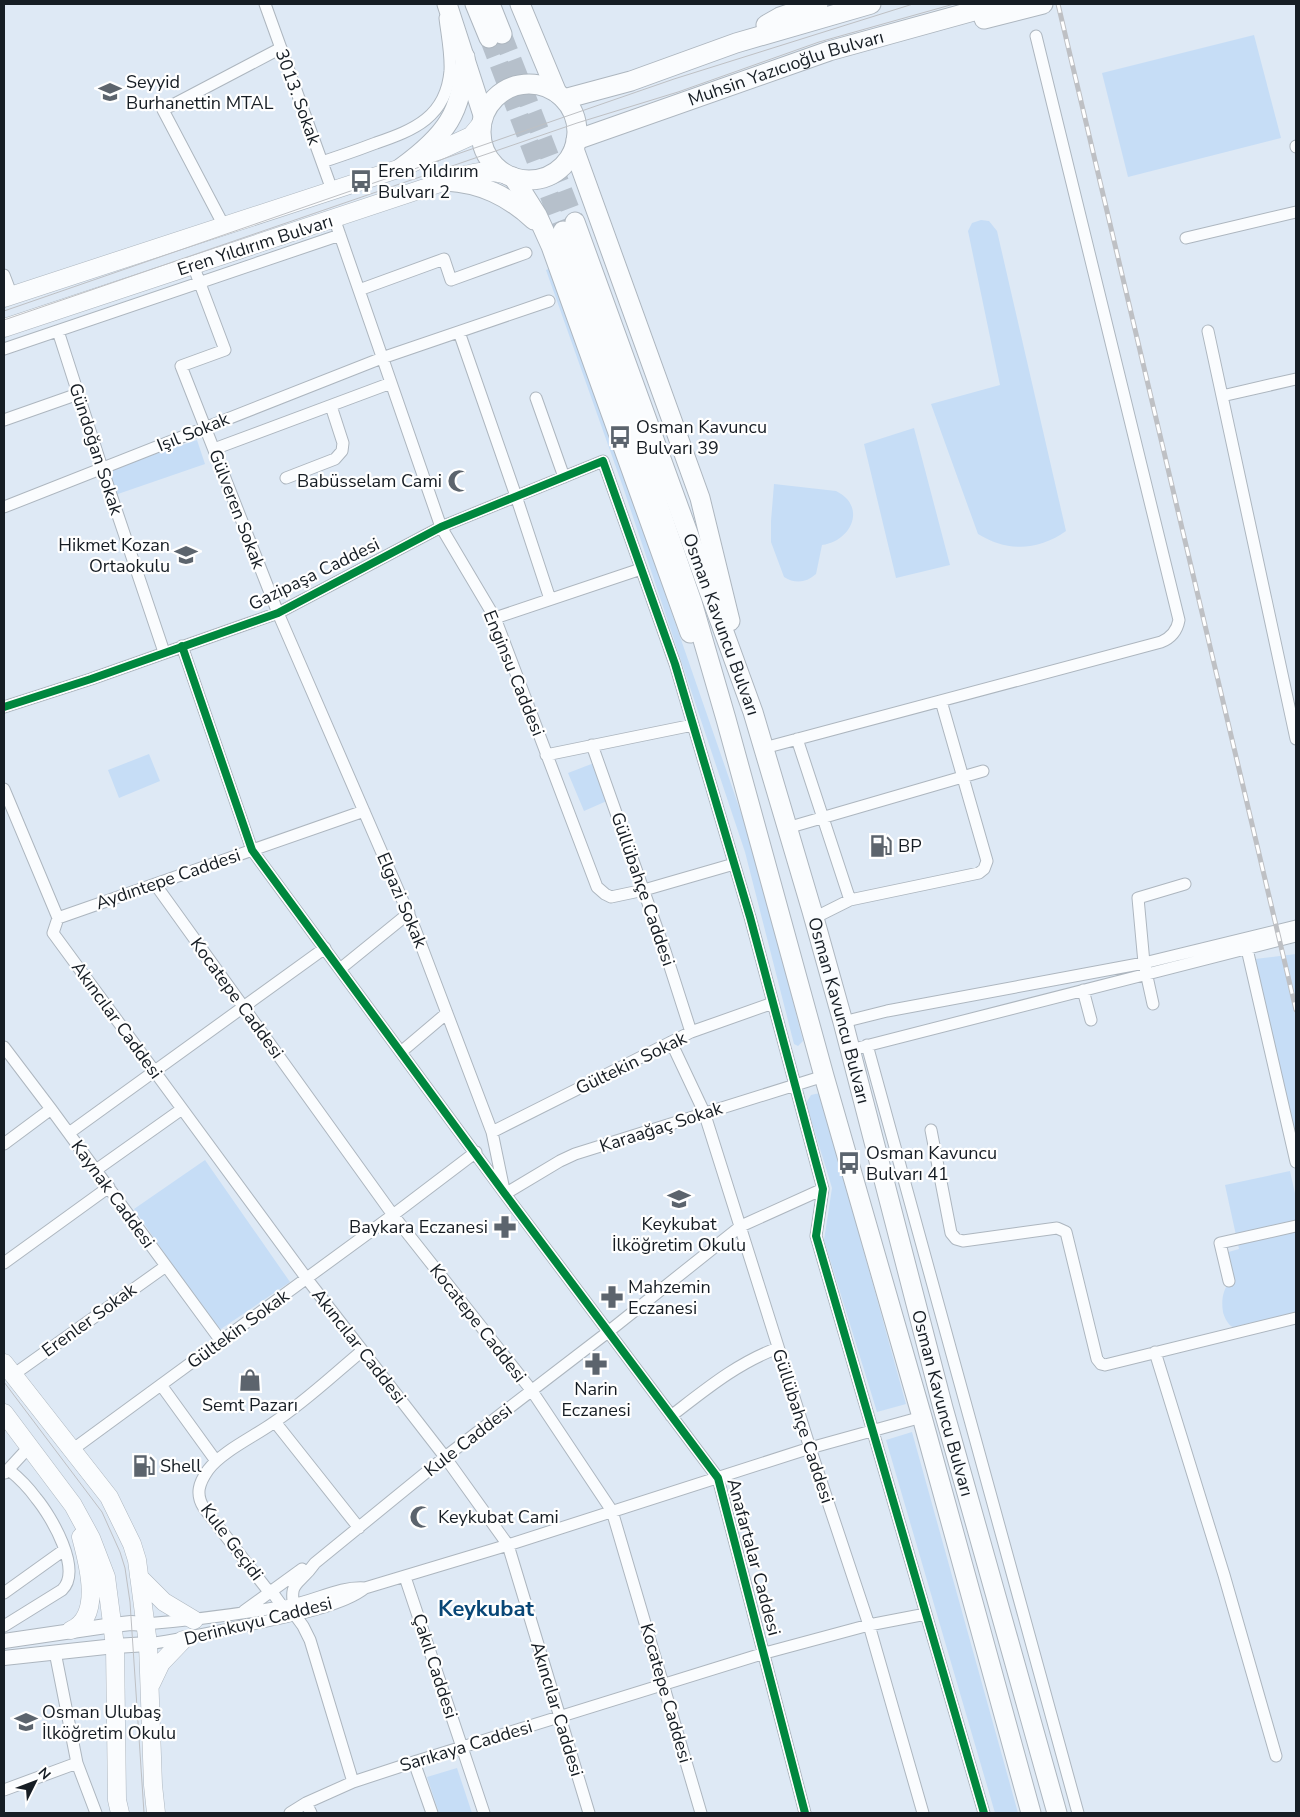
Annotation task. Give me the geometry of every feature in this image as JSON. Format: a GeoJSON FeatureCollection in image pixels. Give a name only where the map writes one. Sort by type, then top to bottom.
{"type":"FeatureCollection","features":[{"type":"Feature","properties":{"kind":"highway"},"geometry":{"type":"LineString","coordinates":[[445,4],[465,57],[482,120]]}},
{"type":"Feature","properties":{"kind":"highway"},"geometry":{"type":"LineString","coordinates":[[475,4],[496,36],[490,4]]}},
{"type":"Feature","properties":{"kind":"highway"},"geometry":{"type":"LineString","coordinates":[[520,4],[560,96],[571,110],[577,123],[575,144],[565,164],[551,175],[534,180],[525,180],[500,171],[486,154],[480,133],[482,120],[492,100],[514,86],[532,84],[549,88],[560,96]]}},
{"type":"Feature","properties":{"kind":"highway"},"geometry":{"type":"LineString","coordinates":[[736,43],[780,17],[818,4]]}},
{"type":"Feature","properties":{"kind":"highway","name":"Muhsin Yazıcıoğlu Bulvarı"},"geometry":{"type":"LineString","coordinates":[[560,96],[631,81],[736,43],[871,4]]}},
{"type":"Feature","properties":{"kind":"highway","name":"Muhsin Yazıcıoğlu Bulvarı"},"geometry":{"type":"LineString","coordinates":[[575,144],[829,51],[999,4]]}},
{"type":"Feature","properties":{"kind":"highway"},"geometry":{"type":"LineString","coordinates":[[739,83],[784,76],[1023,7],[1043,4]]}},
{"type":"Feature","properties":{"kind":"highway"},"geometry":{"type":"LineString","coordinates":[[401,168],[434,140],[450,121],[463,83],[465,57]]}},
{"type":"Feature","properties":{"kind":"highway"},"geometry":{"type":"LineString","coordinates":[[575,144],[700,498],[753,712]]}},
{"type":"Feature","properties":{"kind":"highway"},"geometry":{"type":"LineString","coordinates":[[510,176],[561,228]]}},
{"type":"Feature","properties":{"kind":"highway"},"geometry":{"type":"LineString","coordinates":[[446,181],[469,184],[500,194],[519,207],[561,228]]}},
{"type":"Feature","properties":{"kind":"highway","name":"Osman Kavuncu Bulvarı"},"geometry":{"type":"LineString","coordinates":[[561,228],[753,712],[843,1022],[859,1048],[944,1408],[1057,1813]]}},
{"type":"Feature","properties":{"kind":"highway","name":"Osman Kavuncu Bulvarı"},"geometry":{"type":"LineString","coordinates":[[561,228],[683,617],[726,719],[1031,1813]]}},
{"type":"Feature","properties":{"kind":"main road","name":"Eren Yıldırım Bulvarı"},"geometry":{"type":"LineString","coordinates":[[8,297],[401,168],[471,136],[482,120]]}},
{"type":"Feature","properties":{"kind":"main road","name":"Eren Yıldırım Bulvarı"},"geometry":{"type":"LineString","coordinates":[[4,328],[193,265],[337,226],[446,181],[491,170],[510,176]]}},
{"type":"Feature","properties":{"kind":"main road"},"geometry":{"type":"LineString","coordinates":[[8,1369],[109,1497],[132,1544],[137,1560],[148,1644],[153,1785],[156,1813]]}},
{"type":"Feature","properties":{"kind":"main road"},"geometry":{"type":"LineString","coordinates":[[4,1412],[73,1505],[91,1538],[106,1577],[115,1646],[117,1800],[120,1813]]}},
{"type":"Feature","properties":{"kind":"main road"},"geometry":{"type":"LineString","coordinates":[[71,1630],[84,1622],[90,1609],[88,1564],[73,1505]]}},
{"type":"Feature","properties":{"kind":"main road"},"geometry":{"type":"LineString","coordinates":[[139,1577],[164,1602],[194,1620]]}},
{"type":"Feature","properties":{"kind":"main road"},"geometry":{"type":"LineString","coordinates":[[150,1687],[161,1663],[183,1640]]}},
{"type":"Feature","properties":{"kind":"street","name":"3013. Sokak"},"geometry":{"type":"LineString","coordinates":[[265,4],[332,190]]}},
{"type":"Feature","properties":{"kind":"street"},"geometry":{"type":"LineString","coordinates":[[322,162],[406,133],[424,122],[435,111],[445,95],[450,71],[445,4]]}},
{"type":"Feature","properties":{"kind":"street"},"geometry":{"type":"LineString","coordinates":[[764,748],[1161,642],[1174,633],[1179,620],[1036,36]]}},
{"type":"Feature","properties":{"kind":"street"},"geometry":{"type":"LineString","coordinates":[[224,226],[163,110],[281,48]]}},
{"type":"Feature","properties":{"kind":"street"},"geometry":{"type":"LineString","coordinates":[[1186,238],[1296,212]]}},
{"type":"Feature","properties":{"kind":"street"},"geometry":{"type":"LineString","coordinates":[[4,349],[200,282],[337,226]]}},
{"type":"Feature","properties":{"kind":"street","name":"Enginsu Caddesi"},"geometry":{"type":"LineString","coordinates":[[337,226],[441,527],[495,618],[598,887],[604,894],[611,897],[644,890],[734,864]]}},
{"type":"Feature","properties":{"kind":"street"},"geometry":{"type":"LineString","coordinates":[[359,290],[444,259],[451,280],[526,253]]}},
{"type":"Feature","properties":{"kind":"street","name":"Gülveren Sokak"},"geometry":{"type":"LineString","coordinates":[[193,265],[225,350],[181,366],[278,613]]}},
{"type":"Feature","properties":{"kind":"street"},"geometry":{"type":"LineString","coordinates":[[4,274],[8,297]]}},
{"type":"Feature","properties":{"kind":"street","name":"Işıl Sokak"},"geometry":{"type":"LineString","coordinates":[[4,507],[382,358],[549,301]]}},
{"type":"Feature","properties":{"kind":"street","name":"Gündoğan Sokak"},"geometry":{"type":"LineString","coordinates":[[58,331],[164,652]]}},
{"type":"Feature","properties":{"kind":"street"},"geometry":{"type":"LineString","coordinates":[[1208,331],[1296,739]]}},
{"type":"Feature","properties":{"kind":"street"},"geometry":{"type":"LineString","coordinates":[[459,332],[550,599]]}},
{"type":"Feature","properties":{"kind":"street"},"geometry":{"type":"LineString","coordinates":[[1222,396],[1296,379]]}},
{"type":"Feature","properties":{"kind":"street"},"geometry":{"type":"LineString","coordinates":[[214,449],[391,383]]}},
{"type":"Feature","properties":{"kind":"street"},"geometry":{"type":"LineString","coordinates":[[4,420],[78,394]]}},
{"type":"Feature","properties":{"kind":"street"},"geometry":{"type":"LineString","coordinates":[[536,398],[564,477]]}},
{"type":"Feature","properties":{"kind":"street"},"geometry":{"type":"LineString","coordinates":[[286,478],[335,459],[342,452],[343,443],[331,406]]}},
{"type":"Feature","properties":{"kind":"street","name":"Gazipaşa Caddesi"},"geometry":{"type":"LineString","coordinates":[[4,707],[278,613],[441,527],[602,461],[641,569]]}},
{"type":"Feature","properties":{"kind":"street"},"geometry":{"type":"LineString","coordinates":[[495,618],[641,569],[675,664],[796,1085],[823,1189],[816,1236],[984,1813]]}},
{"type":"Feature","properties":{"kind":"street","name":"Elgazi Sokak"},"geometry":{"type":"LineString","coordinates":[[278,613],[409,914],[492,1132],[505,1194]]}},
{"type":"Feature","properties":{"kind":"street","name":"Anafartalar Caddesi"},"geometry":{"type":"LineString","coordinates":[[182,646],[252,850],[476,1152],[505,1194],[718,1478],[765,1653],[805,1813]]}},
{"type":"Feature","properties":{"kind":"street"},"geometry":{"type":"LineString","coordinates":[[814,918],[850,900],[979,874],[984,870],[987,861],[942,700]]}},
{"type":"Feature","properties":{"kind":"street"},"geometry":{"type":"LineString","coordinates":[[546,755],[693,725]]}},
{"type":"Feature","properties":{"kind":"street"},"geometry":{"type":"LineString","coordinates":[[797,739],[850,900]]}},
{"type":"Feature","properties":{"kind":"street","name":"Güllübahçe Caddesi"},"geometry":{"type":"LineString","coordinates":[[592,745],[644,890],[691,1032]]}},
{"type":"Feature","properties":{"kind":"street"},"geometry":{"type":"LineString","coordinates":[[787,828],[984,771]]}},
{"type":"Feature","properties":{"kind":"street"},"geometry":{"type":"LineString","coordinates":[[4,789],[8,810],[58,918]]}},
{"type":"Feature","properties":{"kind":"street","name":"Aydıntepe Caddesi"},"geometry":{"type":"LineString","coordinates":[[58,918],[364,810]]}},
{"type":"Feature","properties":{"kind":"street","name":"Kocatepe Caddesi"},"geometry":{"type":"LineString","coordinates":[[155,884],[393,1215],[532,1391],[612,1511],[701,1813]]}},
{"type":"Feature","properties":{"kind":"street"},"geometry":{"type":"LineString","coordinates":[[1153,1004],[1144,963],[1138,898],[1185,884]]}},
{"type":"Feature","properties":{"kind":"street"},"geometry":{"type":"LineString","coordinates":[[340,969],[409,914]]}},
{"type":"Feature","properties":{"kind":"street","name":"Akıncılar Caddesi"},"geometry":{"type":"LineString","coordinates":[[58,918],[53,933],[307,1279],[444,1457],[508,1545],[589,1813]]}},
{"type":"Feature","properties":{"kind":"street"},"geometry":{"type":"LineString","coordinates":[[843,1022],[896,1009],[1144,963],[1296,926]]}},
{"type":"Feature","properties":{"kind":"street"},"geometry":{"type":"LineString","coordinates":[[1078,1813],[859,1048],[1296,936]]}},
{"type":"Feature","properties":{"kind":"street"},"geometry":{"type":"LineString","coordinates":[[69,1132],[324,948]]}},
{"type":"Feature","properties":{"kind":"street"},"geometry":{"type":"LineString","coordinates":[[1247,949],[1296,1162]]}},
{"type":"Feature","properties":{"kind":"street"},"geometry":{"type":"LineString","coordinates":[[1083,990],[1091,1020]]}},
{"type":"Feature","properties":{"kind":"street","name":"Gültekin Sokak"},"geometry":{"type":"LineString","coordinates":[[492,1132],[691,1032],[773,1003]]}},
{"type":"Feature","properties":{"kind":"street"},"geometry":{"type":"LineString","coordinates":[[401,1052],[447,1014]]}},
{"type":"Feature","properties":{"kind":"street","name":"Güllübahçe Caddesi"},"geometry":{"type":"LineString","coordinates":[[672,1042],[704,1112],[810,1448],[869,1626],[923,1813]]}},
{"type":"Feature","properties":{"kind":"street","name":"Kaynak Caddesi"},"geometry":{"type":"LineString","coordinates":[[4,1047],[69,1132],[221,1341]]}},
{"type":"Feature","properties":{"kind":"street","name":"Karaağaç Sokak"},"geometry":{"type":"LineString","coordinates":[[505,1194],[560,1161],[576,1154],[704,1112],[824,1076]]}},
{"type":"Feature","properties":{"kind":"street"},"geometry":{"type":"LineString","coordinates":[[4,1144],[52,1109]]}},
{"type":"Feature","properties":{"kind":"street"},"geometry":{"type":"LineString","coordinates":[[96,1170],[182,1109]]}},
{"type":"Feature","properties":{"kind":"street"},"geometry":{"type":"LineString","coordinates":[[931,1130],[953,1236],[963,1241],[1057,1228],[1063,1230],[1067,1236],[1098,1361],[1105,1365],[1296,1318]]}},
{"type":"Feature","properties":{"kind":"street","name":"Gültekin Sokak"},"geometry":{"type":"LineString","coordinates":[[72,1450],[307,1279],[476,1152]]}},
{"type":"Feature","properties":{"kind":"street"},"geometry":{"type":"LineString","coordinates":[[4,1263],[109,1187]]}},
{"type":"Feature","properties":{"kind":"street","name":"Kule Caddesi"},"geometry":{"type":"LineString","coordinates":[[290,1609],[293,1587],[315,1563],[444,1457],[608,1332],[741,1226],[823,1189]]}},
{"type":"Feature","properties":{"kind":"street"},"geometry":{"type":"LineString","coordinates":[[1229,1281],[1220,1243],[1296,1226]]}},
{"type":"Feature","properties":{"kind":"street","name":"Erenler Sokak"},"geometry":{"type":"LineString","coordinates":[[8,1369],[166,1266]]}},
{"type":"Feature","properties":{"kind":"street"},"geometry":{"type":"LineString","coordinates":[[671,1416],[734,1369],[758,1355],[778,1348]]}},
{"type":"Feature","properties":{"kind":"street"},"geometry":{"type":"LineString","coordinates":[[161,1385],[216,1461],[275,1422],[362,1351]]}},
{"type":"Feature","properties":{"kind":"street"},"geometry":{"type":"LineString","coordinates":[[1155,1352],[1224,1575],[1276,1756]]}},
{"type":"Feature","properties":{"kind":"street","name":"Derinkuyu Caddesi"},"geometry":{"type":"LineString","coordinates":[[148,1644],[183,1640],[290,1609],[356,1595],[365,1588],[508,1545],[810,1448],[922,1417]]}},
{"type":"Feature","properties":{"kind":"street"},"geometry":{"type":"LineString","coordinates":[[275,1422],[358,1528]]}},
{"type":"Feature","properties":{"kind":"street"},"geometry":{"type":"LineString","coordinates":[[4,1626],[66,1587],[70,1574],[64,1550],[45,1510],[28,1488],[6,1472],[30,1447]]}},
{"type":"Feature","properties":{"kind":"street","name":"Kule Geçidi"},"geometry":{"type":"LineString","coordinates":[[216,1461],[203,1478],[198,1489],[200,1501],[266,1588],[290,1609],[304,1626],[310,1640],[353,1782]]}},
{"type":"Feature","properties":{"kind":"street"},"geometry":{"type":"LineString","coordinates":[[4,1593],[64,1550]]}},
{"type":"Feature","properties":{"kind":"street","name":"Kule Caddesi"},"geometry":{"type":"LineString","coordinates":[[241,1613],[307,1565],[315,1563]]}},
{"type":"Feature","properties":{"kind":"street","name":"Çakıl Caddesi"},"geometry":{"type":"LineString","coordinates":[[405,1576],[484,1813]]}},
{"type":"Feature","properties":{"kind":"street","name":"Derinkuyu Caddesi"},"geometry":{"type":"LineString","coordinates":[[146,1624],[290,1609]]}},
{"type":"Feature","properties":{"kind":"street","name":"Sarıkaya Caddesi"},"geometry":{"type":"LineString","coordinates":[[290,1813],[308,1808],[353,1782],[414,1762],[765,1653],[869,1626],[926,1614]]}},
{"type":"Feature","properties":{"kind":"street"},"geometry":{"type":"LineString","coordinates":[[5,1637],[131,1623],[146,1624]]}},
{"type":"Feature","properties":{"kind":"street"},"geometry":{"type":"LineString","coordinates":[[4,1658],[148,1644]]}},
{"type":"Feature","properties":{"kind":"street"},"geometry":{"type":"LineString","coordinates":[[55,1652],[77,1763],[96,1813]]}},
{"type":"Feature","properties":{"kind":"street"},"geometry":{"type":"LineString","coordinates":[[414,1762],[432,1813]]}},
{"type":"Feature","properties":{"kind":"street"},"geometry":{"type":"LineString","coordinates":[[4,1790],[77,1763]]}},
{"type":"Feature","properties":{"kind":"shaded area"},"geometry":{"type":"Polygon","coordinates":[[[1254,35],[1281,138],[1128,177],[1102,73],[1254,35]]]}},
{"type":"Feature","properties":{"kind":"shaded area"},"geometry":{"type":"Polygon","coordinates":[[[981,220],[989,221],[997,231],[1066,531],[1045,542],[1022,547],[1000,544],[978,534],[931,404],[1000,385],[968,231],[972,223],[981,220]]]}},
{"type":"Feature","properties":{"kind":"shaded area"},"geometry":{"type":"Polygon","coordinates":[[[552,267],[757,859],[803,1041],[798,1046],[794,1044],[745,852],[623,487],[546,270],[552,267]]]}},
{"type":"Feature","properties":{"kind":"shaded area"},"geometry":{"type":"Polygon","coordinates":[[[914,428],[950,565],[896,578],[864,444],[914,428]]]}},
{"type":"Feature","properties":{"kind":"shaded area"},"geometry":{"type":"Polygon","coordinates":[[[197,440],[205,464],[115,495],[106,471],[197,440]]]}},
{"type":"Feature","properties":{"kind":"shaded area"},"geometry":{"type":"Polygon","coordinates":[[[774,484],[836,491],[846,497],[851,505],[853,514],[848,530],[841,537],[822,545],[816,574],[804,581],[796,582],[784,577],[771,542],[774,484]]]}},
{"type":"Feature","properties":{"kind":"shaded area"},"geometry":{"type":"Polygon","coordinates":[[[149,754],[160,781],[119,798],[108,770],[149,754]]]}},
{"type":"Feature","properties":{"kind":"shaded area"},"geometry":{"type":"Polygon","coordinates":[[[594,763],[609,800],[584,811],[568,773],[594,763]]]}},
{"type":"Feature","properties":{"kind":"shaded area"},"geometry":{"type":"Polygon","coordinates":[[[1296,954],[1296,1147],[1255,959],[1296,954]]]}},
{"type":"Feature","properties":{"kind":"shaded area"},"geometry":{"type":"Polygon","coordinates":[[[820,1093],[906,1404],[877,1412],[824,1240],[832,1188],[806,1103],[811,1095],[820,1093]]]}},
{"type":"Feature","properties":{"kind":"shaded area"},"geometry":{"type":"Polygon","coordinates":[[[205,1160],[290,1282],[218,1331],[134,1209],[205,1160]]]}},
{"type":"Feature","properties":{"kind":"shaded area"},"geometry":{"type":"Polygon","coordinates":[[[1290,1171],[1296,1198],[1296,1317],[1253,1327],[1236,1328],[1228,1323],[1222,1307],[1224,1291],[1231,1279],[1225,1253],[1239,1249],[1225,1185],[1290,1171]]]}},
{"type":"Feature","properties":{"kind":"shaded area"},"geometry":{"type":"Polygon","coordinates":[[[912,1432],[1018,1813],[995,1813],[886,1440],[912,1432]]]}},
{"type":"Feature","properties":{"kind":"shaded area"},"geometry":{"type":"Polygon","coordinates":[[[457,1768],[472,1813],[439,1813],[427,1777],[457,1768]]]}},
{"type":"Feature","properties":{"kind":"tunnel"},"geometry":{"type":"LineString","coordinates":[[502,34],[575,222]]}},
{"type":"Feature","properties":{"kind":"tunnel"},"geometry":{"type":"LineString","coordinates":[[489,38],[563,231]]}},
{"type":"Feature","properties":{"kind":"tram line"},"geometry":{"type":"LineString","coordinates":[[4,311],[674,79],[913,4]]}},
{"type":"Feature","properties":{"kind":"tram line"},"geometry":{"type":"LineString","coordinates":[[4,320],[577,123],[678,92],[819,42],[954,4]]}},
{"type":"Feature","properties":{"kind":"tram line"},"geometry":{"type":"LineString","coordinates":[[4,1382],[102,1512],[120,1552],[125,1568],[130,1602],[144,1813]]}},
{"type":"Feature","properties":{"kind":"railway"},"geometry":{"type":"LineString","coordinates":[[1058,4],[1296,1010]]}},
{"type":"Feature","properties":{"kind":"cycle path"},"geometry":{"type":"LineString","coordinates":[[4,707],[91,679],[278,613],[441,527],[603,461],[675,664],[750,917],[823,1189],[816,1236],[984,1813]]}},
{"type":"Feature","properties":{"kind":"cycle path"},"geometry":{"type":"LineString","coordinates":[[182,646],[252,850],[505,1194],[718,1478],[805,1813]]}},
{"type":"Feature","properties":{"kind":"place","name":"Seyyid Burhanettin MTAL"},"geometry":{"type":"Point","coordinates":[110,92]}},
{"type":"Feature","properties":{"kind":"place","name":"Eren Yıldırım Bulvarı 2"},"geometry":{"type":"Point","coordinates":[361,181]}},
{"type":"Feature","properties":{"kind":"place","name":"Osman Kavuncu Bulvarı 39"},"geometry":{"type":"Point","coordinates":[620,437]}},
{"type":"Feature","properties":{"kind":"place","name":"Babüsselam Cami"},"geometry":{"type":"Point","coordinates":[459,481]}},
{"type":"Feature","properties":{"kind":"place","name":"Hikmet Kozan Ortaokulu"},"geometry":{"type":"Point","coordinates":[186,555]}},
{"type":"Feature","properties":{"kind":"place","name":"BP"},"geometry":{"type":"Point","coordinates":[881,846]}},
{"type":"Feature","properties":{"kind":"place","name":"Osman Kavuncu Bulvarı 41"},"geometry":{"type":"Point","coordinates":[849,1163]}},
{"type":"Feature","properties":{"kind":"place","name":"Keykubat İlköğretim Okulu"},"geometry":{"type":"Point","coordinates":[679,1199]}},
{"type":"Feature","properties":{"kind":"place","name":"Baykara Eczanesi"},"geometry":{"type":"Point","coordinates":[505,1227]}},
{"type":"Feature","properties":{"kind":"place","name":"Mahzemin Eczanesi"},"geometry":{"type":"Point","coordinates":[612,1297]}},
{"type":"Feature","properties":{"kind":"place","name":"Narin Eczanesi"},"geometry":{"type":"Point","coordinates":[596,1364]}},
{"type":"Feature","properties":{"kind":"place","name":"Semt Pazarı"},"geometry":{"type":"Point","coordinates":[250,1380]}},
{"type":"Feature","properties":{"kind":"place","name":"Shell"},"geometry":{"type":"Point","coordinates":[144,1466]}},
{"type":"Feature","properties":{"kind":"place","name":"Keykubat Cami"},"geometry":{"type":"Point","coordinates":[421,1517]}},
{"type":"Feature","properties":{"kind":"place","name":"Osman Ulubaş İlköğretim Okulu"},"geometry":{"type":"Point","coordinates":[26,1722]}},
{"type":"Feature","properties":{"kind":"district","name":"Keykubat"},"geometry":{"type":"Point","coordinates":[486,1608]}}]}
